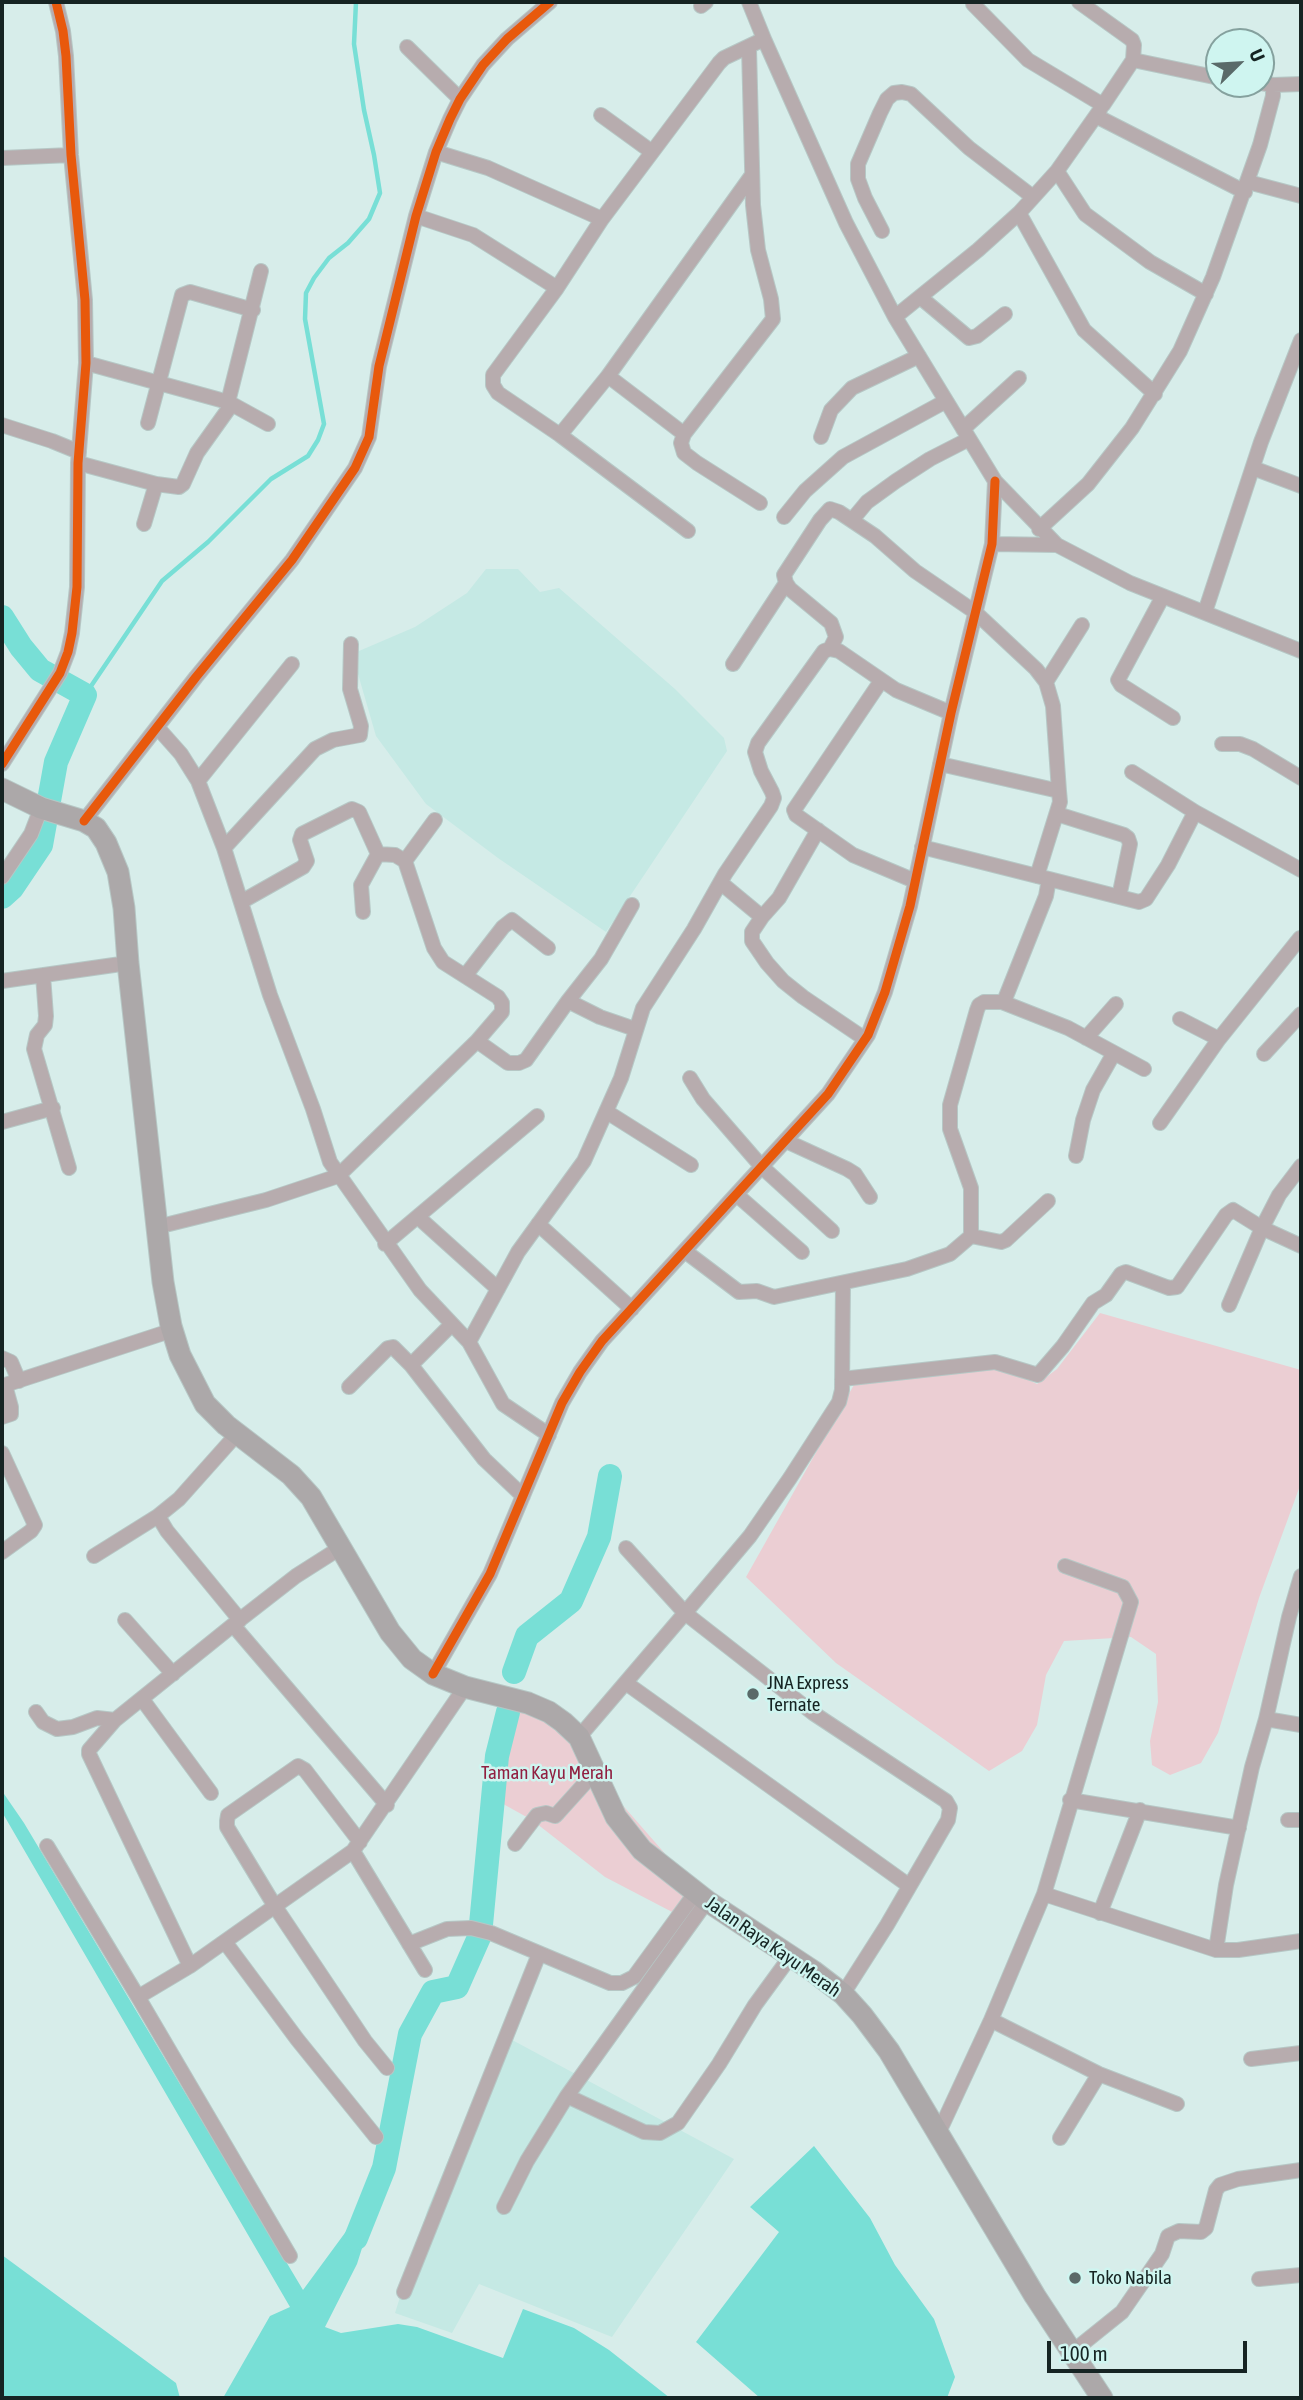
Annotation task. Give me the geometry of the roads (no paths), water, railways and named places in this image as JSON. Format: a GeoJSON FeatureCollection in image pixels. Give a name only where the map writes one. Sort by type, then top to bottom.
{"type":"FeatureCollection","features":[{"type":"Feature","properties":{"kind":"highway"},"geometry":{"type":"LineString","coordinates":[[2,789],[50,811],[84,821]]}},
{"type":"Feature","properties":{"kind":"highway","name":"Jalan Raya Kayu Merah"},"geometry":{"type":"LineString","coordinates":[[84,821],[96,828],[118,872],[163,1282],[180,1355],[205,1404],[237,1434],[292,1475],[311,1497],[390,1632],[412,1659],[433,1674],[465,1687],[528,1703],[548,1712],[579,1737],[616,1817],[642,1850],[702,1896],[843,1994],[862,2015],[889,2051],[1035,2296],[1102,2398]]}},
{"type":"Feature","properties":{"kind":"street"},"geometry":{"type":"LineString","coordinates":[[2,764],[60,673],[72,633],[77,587],[79,458],[86,363],[82,251],[71,155],[66,56],[56,2]]}},
{"type":"Feature","properties":{"kind":"street"},"geometry":{"type":"LineString","coordinates":[[84,821],[292,560],[348,481],[369,437],[379,366],[416,216],[436,152],[460,99],[483,65],[507,39],[550,2]]}},
{"type":"Feature","properties":{"kind":"street"},"geometry":{"type":"LineString","coordinates":[[749,2],[846,223],[895,317],[995,481],[1057,545],[1130,583],[1301,651]]}},
{"type":"Feature","properties":{"kind":"street"},"geometry":{"type":"LineString","coordinates":[[895,317],[1019,213],[1057,171],[1133,60],[1132,40],[1079,2]]}},
{"type":"Feature","properties":{"kind":"street"},"geometry":{"type":"LineString","coordinates":[[971,3],[1028,60],[1100,110],[1246,187],[1301,196]]}},
{"type":"Feature","properties":{"kind":"street"},"geometry":{"type":"LineString","coordinates":[[688,531],[560,435],[498,393],[493,385],[493,375],[557,288],[602,219],[719,63],[734,52],[749,48],[764,39]]}},
{"type":"Feature","properties":{"kind":"street"},"geometry":{"type":"LineString","coordinates":[[407,47],[460,99]]}},
{"type":"Feature","properties":{"kind":"street"},"geometry":{"type":"LineString","coordinates":[[749,48],[752,176],[758,250],[774,319],[684,434],[681,443],[684,453],[760,503]]}},
{"type":"Feature","properties":{"kind":"street"},"geometry":{"type":"LineString","coordinates":[[1133,60],[1205,75]]}},
{"type":"Feature","properties":{"kind":"street"},"geometry":{"type":"LineString","coordinates":[[1275,84],[1301,84]]}},
{"type":"Feature","properties":{"kind":"street"},"geometry":{"type":"LineString","coordinates":[[882,231],[865,198],[858,178],[858,164],[887,99],[894,93],[911,94],[969,148],[1033,197]]}},
{"type":"Feature","properties":{"kind":"street"},"geometry":{"type":"LineString","coordinates":[[1039,529],[1088,484],[1132,428],[1180,351],[1206,294],[1246,187],[1270,111],[1269,98]]}},
{"type":"Feature","properties":{"kind":"street"},"geometry":{"type":"LineString","coordinates":[[601,115],[652,152]]}},
{"type":"Feature","properties":{"kind":"street"},"geometry":{"type":"LineString","coordinates":[[436,152],[488,168],[602,219]]}},
{"type":"Feature","properties":{"kind":"street"},"geometry":{"type":"LineString","coordinates":[[2,159],[71,155]]}},
{"type":"Feature","properties":{"kind":"street"},"geometry":{"type":"LineString","coordinates":[[1057,171],[1085,214],[1150,261],[1206,294]]}},
{"type":"Feature","properties":{"kind":"street"},"geometry":{"type":"LineString","coordinates":[[560,435],[608,376],[752,176]]}},
{"type":"Feature","properties":{"kind":"street"},"geometry":{"type":"LineString","coordinates":[[1019,213],[1084,330],[1154,394]]}},
{"type":"Feature","properties":{"kind":"street"},"geometry":{"type":"LineString","coordinates":[[416,216],[473,235],[557,288]]}},
{"type":"Feature","properties":{"kind":"street"},"geometry":{"type":"LineString","coordinates":[[2,425],[17,429],[79,458],[156,484],[172,488],[183,484],[197,453],[230,403],[261,271]]}},
{"type":"Feature","properties":{"kind":"street"},"geometry":{"type":"LineString","coordinates":[[148,423],[182,295],[185,292],[253,310]]}},
{"type":"Feature","properties":{"kind":"street"},"geometry":{"type":"LineString","coordinates":[[920,297],[969,338],[977,336],[1005,314]]}},
{"type":"Feature","properties":{"kind":"street"},"geometry":{"type":"LineString","coordinates":[[1205,612],[1253,468],[1301,340]]}},
{"type":"Feature","properties":{"kind":"street"},"geometry":{"type":"LineString","coordinates":[[821,437],[831,410],[852,388],[919,356]]}},
{"type":"Feature","properties":{"kind":"street"},"geometry":{"type":"LineString","coordinates":[[86,363],[230,403],[268,424]]}},
{"type":"Feature","properties":{"kind":"street"},"geometry":{"type":"LineString","coordinates":[[608,376],[684,434]]}},
{"type":"Feature","properties":{"kind":"street"},"geometry":{"type":"LineString","coordinates":[[852,520],[867,502],[966,434],[1019,378]]}},
{"type":"Feature","properties":{"kind":"street"},"geometry":{"type":"LineString","coordinates":[[784,517],[805,491],[843,457],[946,401]]}},
{"type":"Feature","properties":{"kind":"street"},"geometry":{"type":"LineString","coordinates":[[1253,468],[1301,486]]}},
{"type":"Feature","properties":{"kind":"street"},"geometry":{"type":"LineString","coordinates":[[433,1674],[490,1574],[562,1403],[580,1372],[602,1341],[828,1094],[866,1040],[898,950],[915,881],[951,713],[992,544],[995,481]]}},
{"type":"Feature","properties":{"kind":"street"},"geometry":{"type":"LineString","coordinates":[[144,524],[156,484]]}},
{"type":"Feature","properties":{"kind":"street"},"geometry":{"type":"LineString","coordinates":[[733,664],[786,583],[785,572],[826,511],[834,509],[874,536],[915,571],[975,612],[1036,668],[1046,682],[1053,706],[1060,802],[1043,878],[1046,895],[1002,1002]]}},
{"type":"Feature","properties":{"kind":"street"},"geometry":{"type":"LineString","coordinates":[[992,544],[1057,545]]}},
{"type":"Feature","properties":{"kind":"street"},"geometry":{"type":"LineString","coordinates":[[786,583],[831,623],[836,637],[830,649]]}},
{"type":"Feature","properties":{"kind":"street"},"geometry":{"type":"LineString","coordinates":[[1163,596],[1118,680],[1121,685],[1173,718]]}},
{"type":"Feature","properties":{"kind":"street"},"geometry":{"type":"LineString","coordinates":[[1046,682],[1082,625]]}},
{"type":"Feature","properties":{"kind":"street"},"geometry":{"type":"LineString","coordinates":[[224,848],[315,749],[333,740],[360,735],[361,726],[350,689],[351,644]]}},
{"type":"Feature","properties":{"kind":"street"},"geometry":{"type":"LineString","coordinates":[[469,1342],[518,1252],[584,1161],[621,1078],[635,1028],[650,995],[771,806],[774,798],[755,752],[758,743],[817,660],[824,651],[834,649],[908,696],[951,713]]}},
{"type":"Feature","properties":{"kind":"street"},"geometry":{"type":"LineString","coordinates":[[198,781],[292,664]]}},
{"type":"Feature","properties":{"kind":"street"},"geometry":{"type":"LineString","coordinates":[[881,681],[794,810],[796,815],[853,855],[915,881]]}},
{"type":"Feature","properties":{"kind":"street"},"geometry":{"type":"LineString","coordinates":[[157,727],[181,754],[198,781],[224,848],[270,995],[330,1162],[385,1244],[420,1290],[469,1342],[503,1404],[550,1435]]}},
{"type":"Feature","properties":{"kind":"street"},"geometry":{"type":"LineString","coordinates":[[1223,744],[1240,744],[1252,749],[1301,778]]}},
{"type":"Feature","properties":{"kind":"street"},"geometry":{"type":"LineString","coordinates":[[940,764],[1059,792]]}},
{"type":"Feature","properties":{"kind":"street"},"geometry":{"type":"LineString","coordinates":[[1132,772],[1195,812],[1301,870]]}},
{"type":"Feature","properties":{"kind":"street"},"geometry":{"type":"LineString","coordinates":[[241,902],[303,867],[307,861],[300,840],[302,834],[352,809],[359,812],[378,855]]}},
{"type":"Feature","properties":{"kind":"street"},"geometry":{"type":"LineString","coordinates":[[2,877],[50,811]]}},
{"type":"Feature","properties":{"kind":"street"},"geometry":{"type":"LineString","coordinates":[[922,847],[1139,902],[1146,900],[1168,865],[1195,812]]}},
{"type":"Feature","properties":{"kind":"street"},"geometry":{"type":"LineString","coordinates":[[1057,814],[1128,838],[1130,844],[1119,897]]}},
{"type":"Feature","properties":{"kind":"street"},"geometry":{"type":"LineString","coordinates":[[405,861],[435,820]]}},
{"type":"Feature","properties":{"kind":"street"},"geometry":{"type":"LineString","coordinates":[[818,830],[779,898],[762,917],[751,936],[755,947],[783,981],[866,1040]]}},
{"type":"Feature","properties":{"kind":"street"},"geometry":{"type":"LineString","coordinates":[[157,1227],[266,1200],[338,1176],[477,1041],[502,1012],[502,1003],[498,997],[443,962],[434,948],[405,861],[396,855],[378,855]]}},
{"type":"Feature","properties":{"kind":"street"},"geometry":{"type":"LineString","coordinates":[[363,912],[361,885],[378,855]]}},
{"type":"Feature","properties":{"kind":"street"},"geometry":{"type":"LineString","coordinates":[[721,883],[762,917]]}},
{"type":"Feature","properties":{"kind":"street"},"geometry":{"type":"LineString","coordinates":[[477,1041],[508,1063],[526,1060],[601,959],[632,905]]}},
{"type":"Feature","properties":{"kind":"street"},"geometry":{"type":"LineString","coordinates":[[465,976],[503,927],[512,920],[548,948]]}},
{"type":"Feature","properties":{"kind":"street"},"geometry":{"type":"LineString","coordinates":[[1160,1123],[1219,1039],[1301,938]]}},
{"type":"Feature","properties":{"kind":"street"},"geometry":{"type":"LineString","coordinates":[[2,981],[128,963]]}},
{"type":"Feature","properties":{"kind":"street"},"geometry":{"type":"LineString","coordinates":[[43,975],[45,1025],[37,1035],[34,1049],[69,1168]]}},
{"type":"Feature","properties":{"kind":"street"},"geometry":{"type":"LineString","coordinates":[[568,1001],[600,1017],[635,1028]]}},
{"type":"Feature","properties":{"kind":"street"},"geometry":{"type":"LineString","coordinates":[[686,1252],[739,1292],[757,1291],[774,1297],[907,1269],[950,1254],[971,1236],[971,1188],[950,1129],[950,1105],[976,1010],[984,1002],[1002,1002],[1068,1028],[1144,1069]]}},
{"type":"Feature","properties":{"kind":"street"},"geometry":{"type":"LineString","coordinates":[[1086,1038],[1116,1004]]}},
{"type":"Feature","properties":{"kind":"street"},"geometry":{"type":"LineString","coordinates":[[1264,1054],[1301,1014]]}},
{"type":"Feature","properties":{"kind":"street"},"geometry":{"type":"LineString","coordinates":[[1180,1018],[1219,1039]]}},
{"type":"Feature","properties":{"kind":"street"},"geometry":{"type":"LineString","coordinates":[[1076,1156],[1083,1120],[1093,1090],[1114,1053]]}},
{"type":"Feature","properties":{"kind":"street"},"geometry":{"type":"LineString","coordinates":[[690,1078],[703,1099],[762,1167],[832,1231]]}},
{"type":"Feature","properties":{"kind":"street"},"geometry":{"type":"LineString","coordinates":[[2,1122],[52,1108]]}},
{"type":"Feature","properties":{"kind":"street"},"geometry":{"type":"LineString","coordinates":[[607,1112],[691,1166]]}},
{"type":"Feature","properties":{"kind":"street"},"geometry":{"type":"LineString","coordinates":[[385,1244],[537,1116]]}},
{"type":"Feature","properties":{"kind":"street"},"geometry":{"type":"LineString","coordinates":[[786,1141],[855,1174],[870,1197]]}},
{"type":"Feature","properties":{"kind":"street"},"geometry":{"type":"LineString","coordinates":[[1229,1305],[1279,1195],[1301,1166]]}},
{"type":"Feature","properties":{"kind":"street"},"geometry":{"type":"LineString","coordinates":[[737,1195],[802,1252]]}},
{"type":"Feature","properties":{"kind":"street"},"geometry":{"type":"LineString","coordinates":[[971,1236],[1000,1242],[1006,1240],[1048,1201]]}},
{"type":"Feature","properties":{"kind":"street"},"geometry":{"type":"LineString","coordinates":[[842,1375],[995,1362],[1038,1375],[1063,1346],[1091,1305],[1106,1295],[1123,1273],[1169,1289],[1174,1288],[1182,1281],[1230,1211],[1239,1212],[1262,1228],[1301,1246]]}},
{"type":"Feature","properties":{"kind":"street"},"geometry":{"type":"LineString","coordinates":[[418,1217],[498,1289]]}},
{"type":"Feature","properties":{"kind":"street"},"geometry":{"type":"LineString","coordinates":[[538,1224],[632,1309]]}},
{"type":"Feature","properties":{"kind":"street"},"geometry":{"type":"LineString","coordinates":[[579,1737],[750,1536],[832,1414],[842,1390],[843,1283]]}},
{"type":"Feature","properties":{"kind":"street"},"geometry":{"type":"LineString","coordinates":[[411,1365],[452,1324]]}},
{"type":"Feature","properties":{"kind":"street"},"geometry":{"type":"LineString","coordinates":[[9,1384],[173,1330]]}},
{"type":"Feature","properties":{"kind":"street"},"geometry":{"type":"LineString","coordinates":[[349,1387],[388,1348],[393,1347],[411,1365],[484,1459],[523,1496]]}},
{"type":"Feature","properties":{"kind":"street"},"geometry":{"type":"LineString","coordinates":[[2,1358],[11,1362],[11,1413],[2,1418]]}},
{"type":"Feature","properties":{"kind":"street"},"geometry":{"type":"LineString","coordinates":[[94,1556],[158,1516],[178,1499],[237,1434]]}},
{"type":"Feature","properties":{"kind":"street"},"geometry":{"type":"LineString","coordinates":[[2,1453],[35,1525],[31,1531],[2,1552]]}},
{"type":"Feature","properties":{"kind":"street"},"geometry":{"type":"LineString","coordinates":[[158,1516],[236,1623],[387,1805]]}},
{"type":"Feature","properties":{"kind":"street"},"geometry":{"type":"LineString","coordinates":[[190,1966],[89,1750],[115,1720],[296,1576],[340,1548]]}},
{"type":"Feature","properties":{"kind":"street"},"geometry":{"type":"LineString","coordinates":[[626,1548],[685,1613],[813,1713],[946,1801],[950,1808],[948,1819],[887,1925],[843,1994]]}},
{"type":"Feature","properties":{"kind":"street"},"geometry":{"type":"LineString","coordinates":[[939,2132],[991,2020],[1044,1894],[1131,1602],[1123,1587],[1065,1566]]}},
{"type":"Feature","properties":{"kind":"street"},"geometry":{"type":"LineString","coordinates":[[1216,1950],[1226,1885],[1252,1767],[1301,1576]]}},
{"type":"Feature","properties":{"kind":"street"},"geometry":{"type":"LineString","coordinates":[[125,1620],[173,1674]]}},
{"type":"Feature","properties":{"kind":"street"},"geometry":{"type":"LineString","coordinates":[[626,1683],[908,1885]]}},
{"type":"Feature","properties":{"kind":"street"},"geometry":{"type":"LineString","coordinates":[[138,1997],[190,1966],[276,1908],[356,1847],[465,1687]]}},
{"type":"Feature","properties":{"kind":"street"},"geometry":{"type":"LineString","coordinates":[[142,1699],[211,1793]]}},
{"type":"Feature","properties":{"kind":"street"},"geometry":{"type":"LineString","coordinates":[[36,1712],[43,1722],[57,1729],[73,1727],[97,1717],[115,1720]]}},
{"type":"Feature","properties":{"kind":"street"},"geometry":{"type":"LineString","coordinates":[[1266,1719],[1301,1725]]}},
{"type":"Feature","properties":{"kind":"street"},"geometry":{"type":"LineString","coordinates":[[387,2068],[365,2041],[276,1908],[228,1827],[228,1815],[298,1766],[305,1770],[356,1847],[425,1970]]}},
{"type":"Feature","properties":{"kind":"street"},"geometry":{"type":"LineString","coordinates":[[515,1844],[537,1815],[558,1813],[595,1772]]}},
{"type":"Feature","properties":{"kind":"street"},"geometry":{"type":"LineString","coordinates":[[1070,1800],[1239,1828]]}},
{"type":"Feature","properties":{"kind":"street"},"geometry":{"type":"LineString","coordinates":[[1100,1913],[1140,1810]]}},
{"type":"Feature","properties":{"kind":"street"},"geometry":{"type":"LineString","coordinates":[[47,1846],[290,2256]]}},
{"type":"Feature","properties":{"kind":"street"},"geometry":{"type":"LineString","coordinates":[[1044,1894],[1216,1950],[1238,1951],[1301,1941]]}},
{"type":"Feature","properties":{"kind":"street"},"geometry":{"type":"LineString","coordinates":[[410,1944],[447,1929],[471,1928],[491,1933],[610,1983],[622,1983],[634,1977],[702,1896]]}},
{"type":"Feature","properties":{"kind":"street"},"geometry":{"type":"LineString","coordinates":[[503,2207],[527,2161],[567,2096],[702,1896]]}},
{"type":"Feature","properties":{"kind":"street"},"geometry":{"type":"LineString","coordinates":[[225,1942],[297,2039],[376,2137]]}},
{"type":"Feature","properties":{"kind":"street"},"geometry":{"type":"LineString","coordinates":[[404,2292],[539,1954]]}},
{"type":"Feature","properties":{"kind":"street"},"geometry":{"type":"LineString","coordinates":[[567,2096],[644,2132],[660,2133],[678,2123],[755,2005],[790,1957]]}},
{"type":"Feature","properties":{"kind":"street"},"geometry":{"type":"LineString","coordinates":[[991,2020],[1099,2074],[1177,2104]]}},
{"type":"Feature","properties":{"kind":"street"},"geometry":{"type":"LineString","coordinates":[[1251,2059],[1301,2053]]}},
{"type":"Feature","properties":{"kind":"street"},"geometry":{"type":"LineString","coordinates":[[1060,2138],[1099,2074]]}},
{"type":"Feature","properties":{"kind":"street"},"geometry":{"type":"LineString","coordinates":[[1071,2353],[1122,2312],[1162,2254],[1168,2236],[1180,2231],[1201,2232],[1206,2228],[1216,2190],[1220,2185],[1238,2179],[1301,2170]]}},
{"type":"Feature","properties":{"kind":"street"},"geometry":{"type":"LineString","coordinates":[[1259,2280],[1301,2275]]}},
{"type":"Feature","properties":{"kind":"water"},"geometry":{"type":"Polygon","coordinates":[[[2,1791],[24,1823],[303,2290],[364,2207],[374,2210],[357,2264],[325,2327],[341,2333],[398,2324],[417,2327],[503,2358],[523,2309],[574,2328],[609,2350],[670,2398],[223,2398],[270,2316],[290,2307],[2,1812],[2,1791]]]}},
{"type":"Feature","properties":{"kind":"water"},"geometry":{"type":"Polygon","coordinates":[[[814,2146],[870,2218],[895,2265],[934,2319],[955,2377],[947,2398],[760,2398],[696,2342],[779,2232],[750,2207],[814,2146]]]}},
{"type":"Feature","properties":{"kind":"water"},"geometry":{"type":"Polygon","coordinates":[[[2,2255],[176,2383],[180,2398],[2,2398],[2,2255]]]}},
{"type":"Feature","properties":{"kind":"waterway"},"geometry":{"type":"LineString","coordinates":[[85,695],[162,581],[208,542],[271,479],[308,456],[318,440],[324,424],[305,319],[306,293],[329,258],[348,243],[369,219],[380,193],[354,44],[356,2]]}},
{"type":"Feature","properties":{"kind":"waterway"},"geometry":{"type":"LineString","coordinates":[[2,617],[40,670],[85,695],[56,762],[41,845],[12,888],[2,897]]}},
{"type":"Feature","properties":{"kind":"waterway"},"geometry":{"type":"LineString","coordinates":[[514,1672],[527,1636],[571,1601],[599,1537],[610,1476]]}},
{"type":"Feature","properties":{"kind":"waterway"},"geometry":{"type":"LineString","coordinates":[[356,2238],[384,2168],[410,2034],[433,1992],[457,1987],[480,1935],[497,1756],[508,1712]]}},
{"type":"Feature","properties":{"kind":"place","name":"JNA Express Ternate"},"geometry":{"type":"Point","coordinates":[753,1694]}},
{"type":"Feature","properties":{"kind":"place","name":"Toko Nabila"},"geometry":{"type":"Point","coordinates":[1075,2278]}},
{"type":"Feature","properties":{"kind":"park label","name":"Taman Kayu Merah"},"geometry":{"type":"Point","coordinates":[547,1773]}}]}
